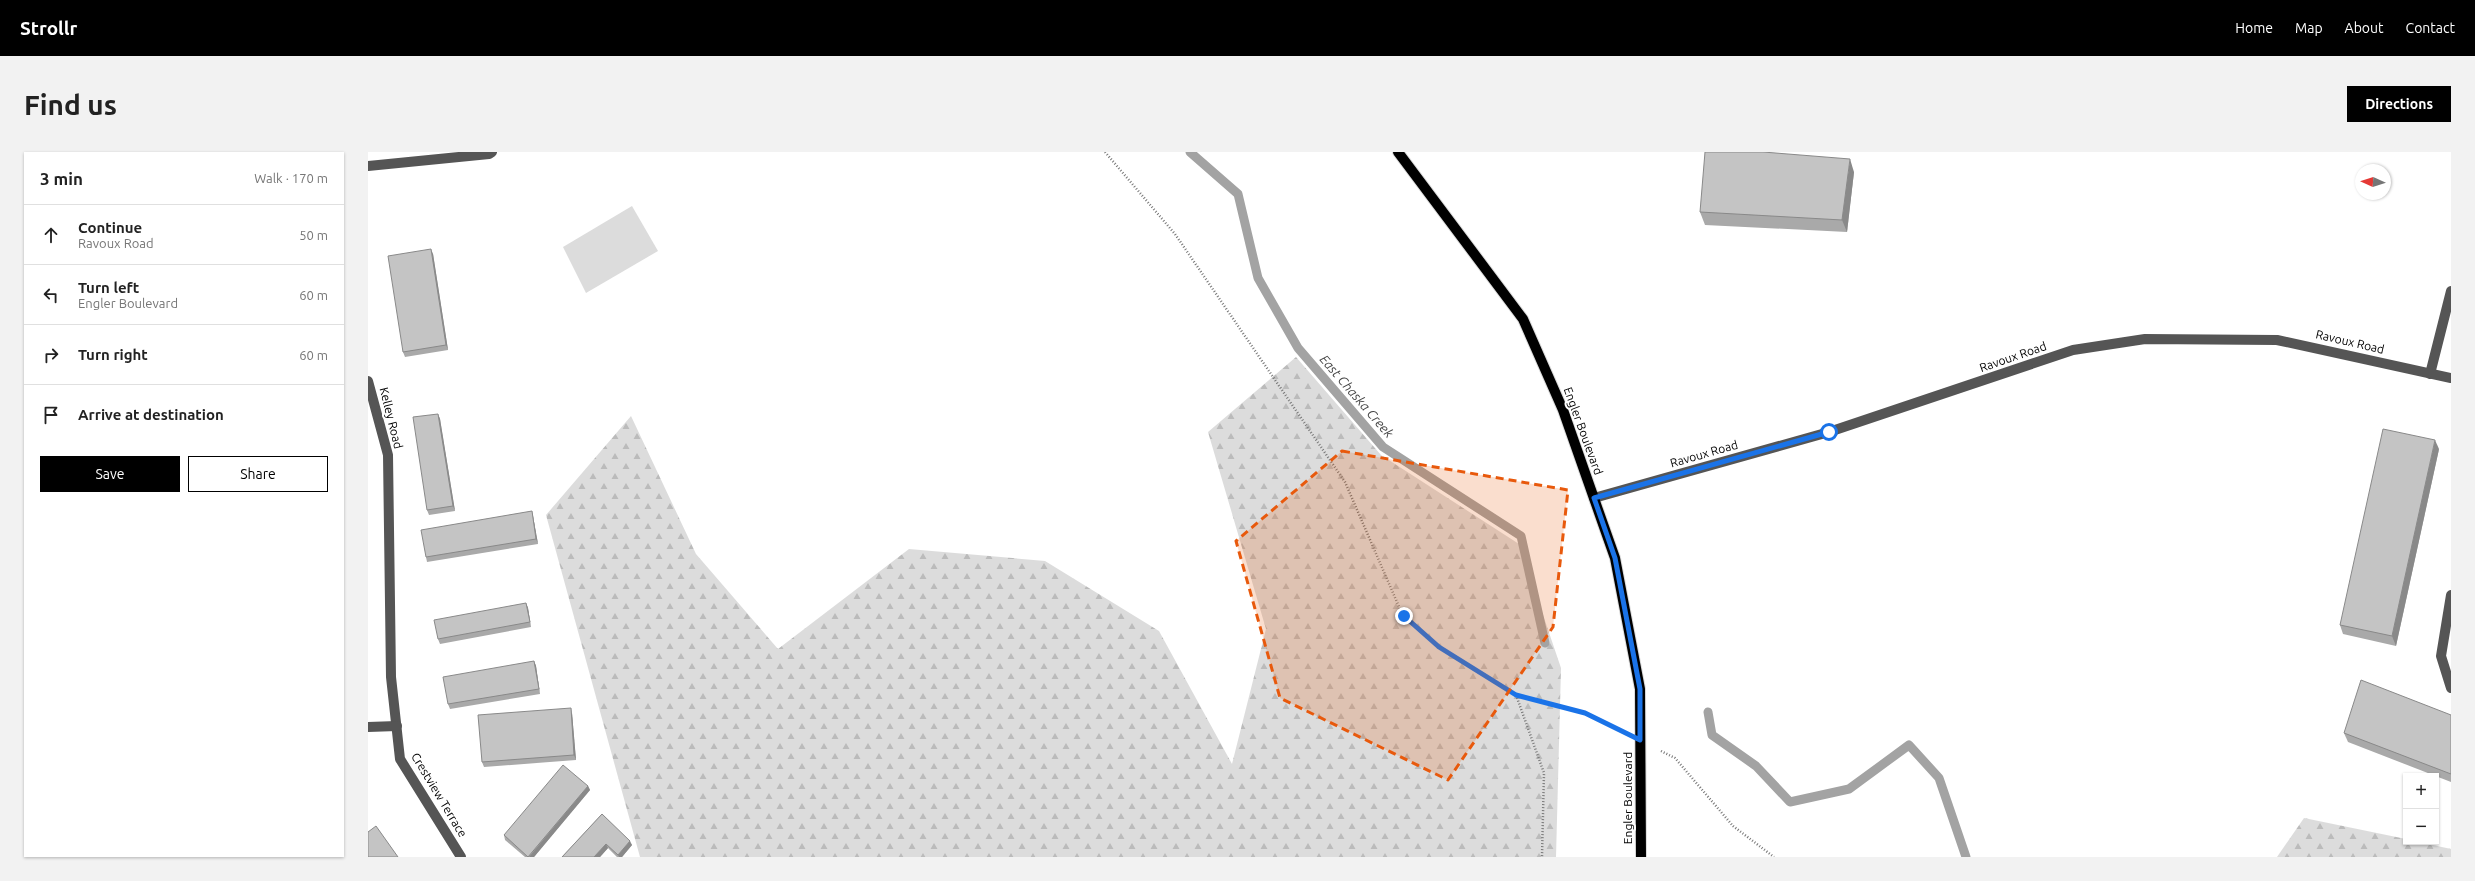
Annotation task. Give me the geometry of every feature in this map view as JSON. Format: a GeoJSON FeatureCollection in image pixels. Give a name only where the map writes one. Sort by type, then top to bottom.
{"type":"FeatureCollection","features":[{"type":"Feature","properties":{"kind":"main road","name":"Engler Boulevard"},"geometry":{"type":"LineString","coordinates":[[1398,152],[1523,319],[1563,410],[1615,558],[1640,689],[1641,857]]}},
{"type":"Feature","properties":{"kind":"street"},"geometry":{"type":"LineString","coordinates":[[368,166],[489,154],[492,152]]}},
{"type":"Feature","properties":{"kind":"street"},"geometry":{"type":"LineString","coordinates":[[2430,374],[2443,330],[2451,291]]}},
{"type":"Feature","properties":{"kind":"street","name":"Ravoux Road"},"geometry":{"type":"LineString","coordinates":[[1594,498],[1829,432],[2073,350],[2145,339],[2278,340],[2451,378]]}},
{"type":"Feature","properties":{"kind":"street","name":"Kelley Road"},"geometry":{"type":"LineString","coordinates":[[368,381],[388,455],[392,677],[397,726]]}},
{"type":"Feature","properties":{"kind":"street"},"geometry":{"type":"LineString","coordinates":[[2451,595],[2441,656],[2451,688]]}},
{"type":"Feature","properties":{"kind":"street"},"geometry":{"type":"LineString","coordinates":[[368,727],[397,726]]}},
{"type":"Feature","properties":{"kind":"street","name":"Crestview Terrace"},"geometry":{"type":"LineString","coordinates":[[397,726],[400,758],[460,857]]}},
{"type":"Feature","properties":{"kind":"path"},"geometry":{"type":"LineString","coordinates":[[1105,152],[1175,234],[1345,482],[1404,616],[1439,647],[1516,695],[1585,713],[1675,758],[1733,826],[1774,857]]}},
{"type":"Feature","properties":{"kind":"path"},"geometry":{"type":"LineString","coordinates":[[1516,695],[1544,773],[1542,857]]}},
{"type":"Feature","properties":{"kind":"highlighted area"},"geometry":{"type":"Polygon","coordinates":[[[1342,451],[1568,490],[1553,627],[1448,780],[1280,698],[1236,541],[1342,451]]]}},
{"type":"Feature","properties":{"kind":"green space"},"geometry":{"type":"Polygon","coordinates":[[[632,206],[658,251],[586,293],[563,247],[632,206]]]}},
{"type":"Feature","properties":{"kind":"green space"},"geometry":{"type":"Polygon","coordinates":[[[1296,357],[1381,455],[1519,544],[1561,668],[1556,857],[640,857],[546,515],[631,416],[696,554],[778,649],[909,549],[1045,561],[1159,631],[1232,764],[1266,629],[1208,432],[1296,357]]]}},
{"type":"Feature","properties":{"kind":"green space"},"geometry":{"type":"Polygon","coordinates":[[[2304,818],[2403,838],[2403,845],[2433,845],[2451,849],[2451,857],[2277,857],[2304,818]]]}},
{"type":"Feature","properties":{"kind":"building"},"geometry":{"type":"Polygon","coordinates":[[[1705,152],[1763,152],[1850,159],[1842,220],[1700,212],[1705,152]]]}},
{"type":"Feature","properties":{"kind":"building"},"geometry":{"type":"Polygon","coordinates":[[[431,249],[446,345],[403,352],[388,256],[431,249]]]}},
{"type":"Feature","properties":{"kind":"building"},"geometry":{"type":"Polygon","coordinates":[[[438,414],[453,506],[427,510],[413,417],[438,414]]]}},
{"type":"Feature","properties":{"kind":"building"},"geometry":{"type":"Polygon","coordinates":[[[2383,429],[2435,440],[2392,636],[2340,625],[2383,429]]]}},
{"type":"Feature","properties":{"kind":"building"},"geometry":{"type":"Polygon","coordinates":[[[532,511],[536,539],[426,557],[421,530],[532,511]]]}},
{"type":"Feature","properties":{"kind":"building"},"geometry":{"type":"Polygon","coordinates":[[[526,603],[530,622],[438,639],[434,620],[526,603]]]}},
{"type":"Feature","properties":{"kind":"building"},"geometry":{"type":"Polygon","coordinates":[[[534,661],[539,689],[448,704],[443,677],[534,661]]]}},
{"type":"Feature","properties":{"kind":"building"},"geometry":{"type":"Polygon","coordinates":[[[2361,680],[2451,715],[2451,774],[2344,733],[2361,680]]]}},
{"type":"Feature","properties":{"kind":"building"},"geometry":{"type":"Polygon","coordinates":[[[571,708],[574,755],[482,762],[478,715],[571,708]]]}},
{"type":"Feature","properties":{"kind":"building"},"geometry":{"type":"Polygon","coordinates":[[[563,765],[588,786],[528,857],[504,835],[563,765]]]}},
{"type":"Feature","properties":{"kind":"building"},"geometry":{"type":"Polygon","coordinates":[[[602,814],[630,841],[618,855],[606,844],[594,857],[562,857],[602,814]]]}},
{"type":"Feature","properties":{"kind":"building"},"geometry":{"type":"Polygon","coordinates":[[[376,826],[398,857],[368,857],[368,832],[376,826]]]}},
{"type":"Feature","properties":{"kind":"waterway","name":"East Chaska Creek"},"geometry":{"type":"LineString","coordinates":[[1190,152],[1238,194],[1258,278],[1298,348],[1383,447],[1521,536],[1545,643]]}},
{"type":"Feature","properties":{"kind":"waterway","name":"East Chaska Creek"},"geometry":{"type":"LineString","coordinates":[[1708,712],[1712,735],[1756,766],[1790,802],[1849,789],[1909,745],[1939,778],[1966,857]]}},
{"type":"Feature","properties":{"kind":"route"},"geometry":{"type":"LineString","coordinates":[[1404,616],[1439,647],[1516,695],[1585,713],[1640,740],[1640,689],[1615,558],[1594,498],[1829,432]]}}]}
